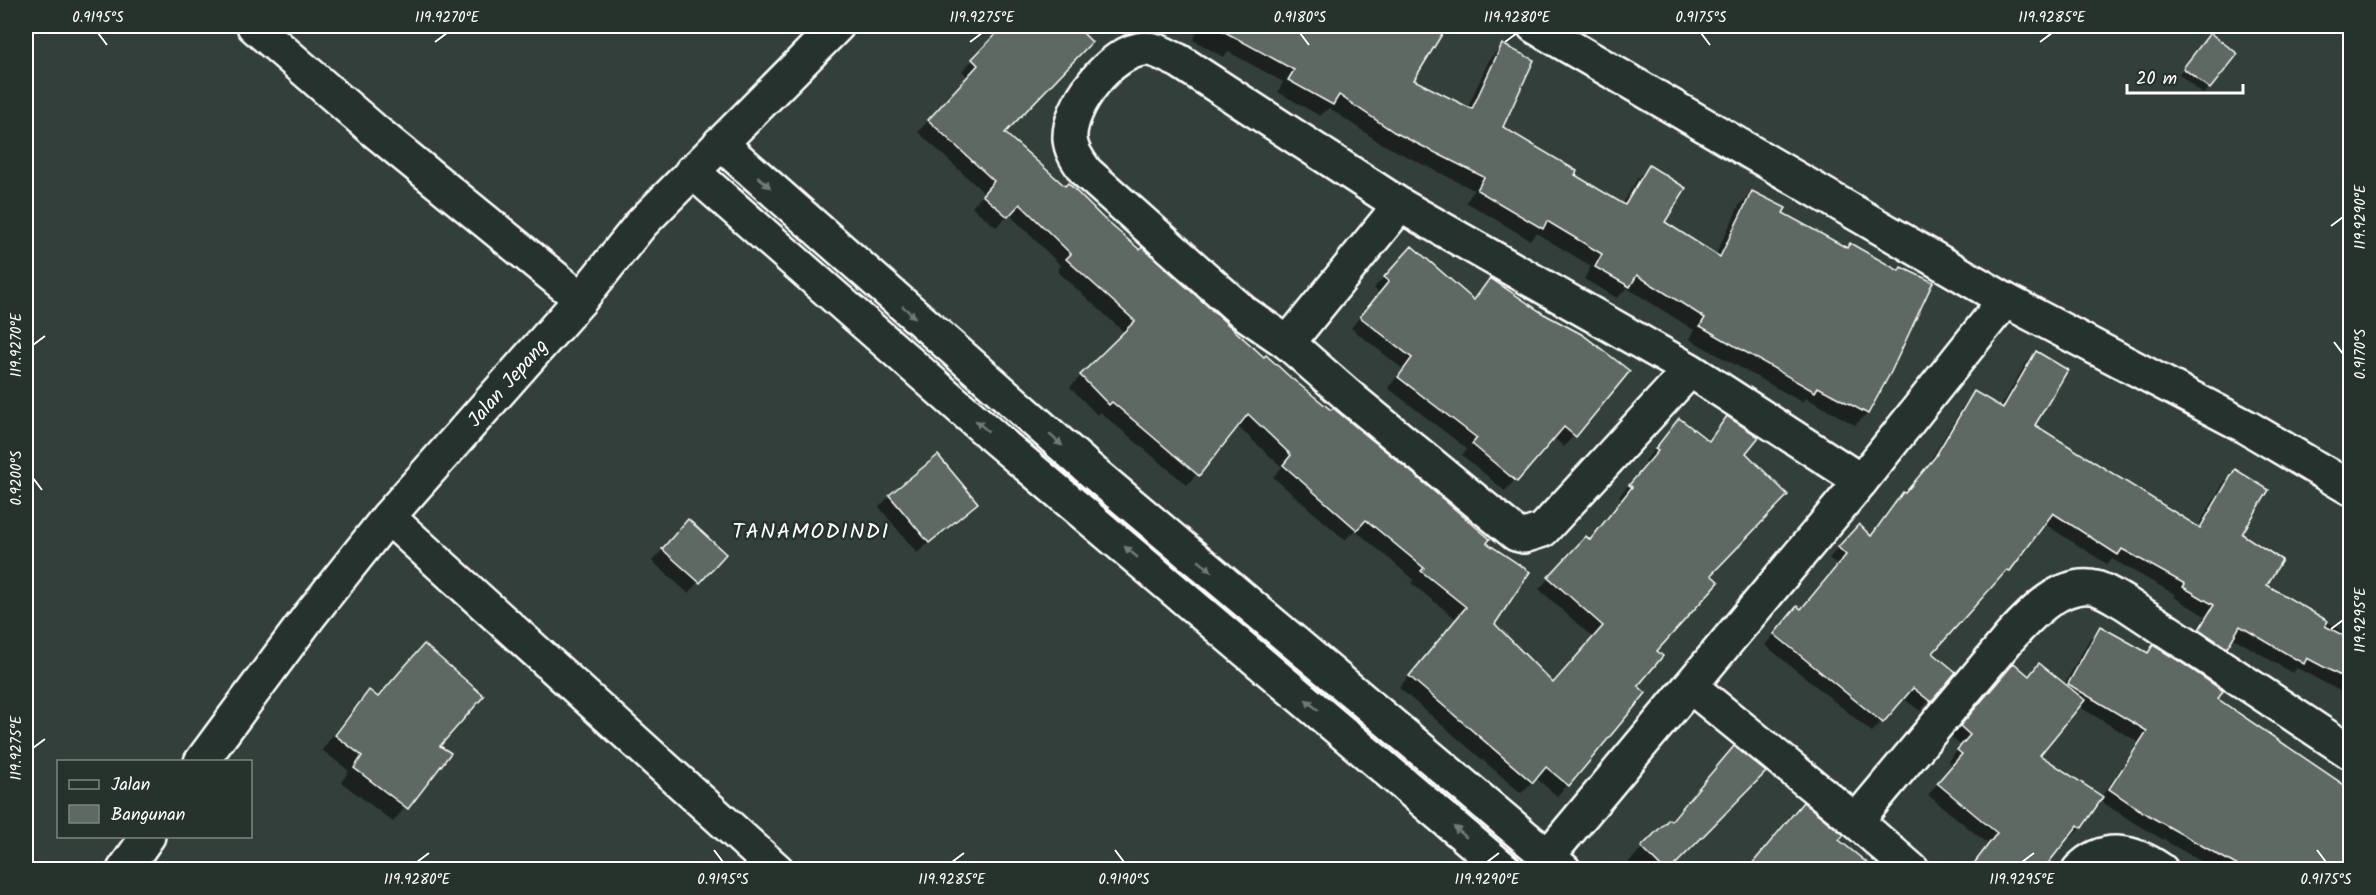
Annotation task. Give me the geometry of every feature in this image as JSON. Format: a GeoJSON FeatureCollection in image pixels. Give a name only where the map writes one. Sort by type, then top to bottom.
{"type":"FeatureCollection","features":[{"type":"Feature","properties":{"kind":"street"},"geometry":{"type":"LineString","coordinates":[[254,26],[375,131],[581,299]]}},
{"type":"Feature","properties":{"kind":"street","name":"Jalan Jepang"},"geometry":{"type":"LineString","coordinates":[[202,760],[310,615],[388,517],[581,299],[640,224],[837,26]]}},
{"type":"Feature","properties":{"kind":"street"},"geometry":{"type":"LineString","coordinates":[[1534,26],[2005,300],[2247,427],[2350,488]]}},
{"type":"Feature","properties":{"kind":"street"},"geometry":{"type":"LineString","coordinates":[[1690,370],[1548,525],[1535,535],[1524,536],[1507,526],[1353,400],[1288,343],[1235,304],[1086,172],[1074,153],[1070,138],[1086,91],[1100,74],[1135,50],[1147,48],[1179,61],[1400,205],[1690,370],[1861,481]]}},
{"type":"Feature","properties":{"kind":"street"},"geometry":{"type":"LineString","coordinates":[[720,143],[951,349],[1377,714],[1556,863],[1690,686],[1861,481],[2005,300]]}},
{"type":"Feature","properties":{"kind":"street"},"geometry":{"type":"LineString","coordinates":[[692,171],[1005,447],[1356,741],[1505,870]]}},
{"type":"Feature","properties":{"kind":"street"},"geometry":{"type":"LineString","coordinates":[[1288,343],[1400,205]]}},
{"type":"Feature","properties":{"kind":"street"},"geometry":{"type":"LineString","coordinates":[[388,517],[777,870]]}},
{"type":"Feature","properties":{"kind":"street"},"geometry":{"type":"LineString","coordinates":[[1856,821],[2033,612],[2055,597],[2078,586],[2097,589],[2125,603],[2350,752]]}},
{"type":"Feature","properties":{"kind":"street"},"geometry":{"type":"LineString","coordinates":[[1690,686],[1856,821],[1912,870]]}},
{"type":"Feature","properties":{"kind":"street"},"geometry":{"type":"LineString","coordinates":[[1356,741],[1377,714]]}},
{"type":"Feature","properties":{"kind":"street"},"geometry":{"type":"LineString","coordinates":[[124,870],[146,838]]}},
{"type":"Feature","properties":{"kind":"street"},"geometry":{"type":"LineString","coordinates":[[2079,870],[2087,862],[2106,853],[2127,852],[2161,870]]}},
{"type":"Feature","properties":{"kind":"building"},"geometry":{"type":"Polygon","coordinates":[[[1003,26],[1076,26],[1092,42],[1005,133],[1065,186],[1068,183],[1140,250],[1142,247],[1264,357],[1266,355],[1290,377],[1331,410],[1333,408],[1410,471],[1490,539],[1487,543],[1530,572],[1495,624],[1553,683],[1603,626],[1548,577],[1586,536],[1590,540],[1632,487],[1629,485],[1658,451],[1655,449],[1679,418],[1709,441],[1727,416],[1759,437],[1746,453],[1788,495],[1711,575],[1719,582],[1657,651],[1663,656],[1638,686],[1646,693],[1569,786],[1546,767],[1533,783],[1409,676],[1466,607],[1421,571],[1424,568],[1366,520],[1357,530],[1283,465],[1291,455],[1248,414],[1199,476],[1112,402],[1109,405],[1080,375],[1135,321],[1066,259],[1071,254],[1020,204],[1008,217],[982,195],[994,181],[928,120],[978,65],[972,59],[1003,26]]]}},
{"type":"Feature","properties":{"kind":"building"},"geometry":{"type":"Polygon","coordinates":[[[1214,26],[1447,26],[1414,80],[1472,109],[1502,44],[1534,60],[1503,127],[1577,171],[1575,175],[1625,205],[1649,165],[1686,188],[1665,222],[1720,257],[1752,191],[1786,208],[1783,213],[1847,248],[1850,243],[1899,271],[1901,267],[1933,282],[1891,372],[1868,414],[1818,387],[1815,392],[1700,326],[1705,318],[1637,275],[1630,287],[1595,267],[1602,254],[1547,221],[1543,229],[1477,190],[1484,177],[1394,132],[1339,95],[1333,105],[1288,80],[1294,70],[1214,26]]]}},
{"type":"Feature","properties":{"kind":"building"},"geometry":{"type":"Polygon","coordinates":[[[2210,33],[2238,54],[2210,89],[2183,68],[2210,33]]]}},
{"type":"Feature","properties":{"kind":"building"},"geometry":{"type":"Polygon","coordinates":[[[1412,246],[1474,300],[1490,278],[1544,314],[1583,335],[1630,371],[1576,437],[1564,427],[1517,482],[1472,444],[1477,438],[1398,377],[1412,358],[1360,317],[1389,281],[1384,277],[1412,246]]]}},
{"type":"Feature","properties":{"kind":"building"},"geometry":{"type":"Polygon","coordinates":[[[2036,351],[2068,370],[2035,425],[2200,528],[2235,469],[2269,490],[2242,534],[2282,560],[2267,585],[2328,621],[2325,626],[2350,639],[2350,681],[2307,658],[2304,664],[2240,626],[2227,648],[2199,629],[2214,605],[2183,587],[2185,584],[2122,549],[2118,555],[2053,513],[2010,571],[2007,570],[1933,653],[1956,672],[1931,702],[1913,688],[1883,723],[1774,634],[1797,606],[1801,609],[1846,555],[1838,547],[1859,524],[1871,536],[1903,492],[1905,493],[1935,457],[1974,391],[2003,408],[2036,351]]]}},
{"type":"Feature","properties":{"kind":"building"},"geometry":{"type":"Polygon","coordinates":[[[938,455],[978,503],[929,543],[889,495],[938,455]]]}},
{"type":"Feature","properties":{"kind":"building"},"geometry":{"type":"Polygon","coordinates":[[[688,519],[726,554],[700,583],[662,549],[688,519]]]}},
{"type":"Feature","properties":{"kind":"building"},"geometry":{"type":"Polygon","coordinates":[[[2100,626],[2148,653],[2153,645],[2179,661],[2223,691],[2218,699],[2350,789],[2350,870],[2245,870],[2146,814],[2109,789],[2147,731],[2068,684],[2100,626]]]}},
{"type":"Feature","properties":{"kind":"building"},"geometry":{"type":"Polygon","coordinates":[[[424,644],[484,696],[440,746],[451,753],[408,809],[354,768],[362,756],[335,735],[369,690],[378,697],[424,644]]]}},
{"type":"Feature","properties":{"kind":"building"},"geometry":{"type":"Polygon","coordinates":[[[2014,663],[2029,676],[2039,663],[2085,700],[2040,755],[2103,797],[2082,828],[2078,825],[2043,870],[1969,870],[1997,833],[1937,783],[1962,754],[1957,750],[1970,735],[1960,726],[2014,663]]]}},
{"type":"Feature","properties":{"kind":"building"},"geometry":{"type":"Polygon","coordinates":[[[1734,746],[1766,772],[1670,870],[1664,870],[1641,847],[1669,819],[1671,821],[1734,746]]]}},
{"type":"Feature","properties":{"kind":"building"},"geometry":{"type":"Polygon","coordinates":[[[1803,802],[1844,835],[1839,840],[1876,870],[1747,870],[1803,802]]]}},
{"type":"Feature","properties":{"kind":"district","name":"TANAMODINDI"},"geometry":{"type":"Point","coordinates":[811,530]}}]}
